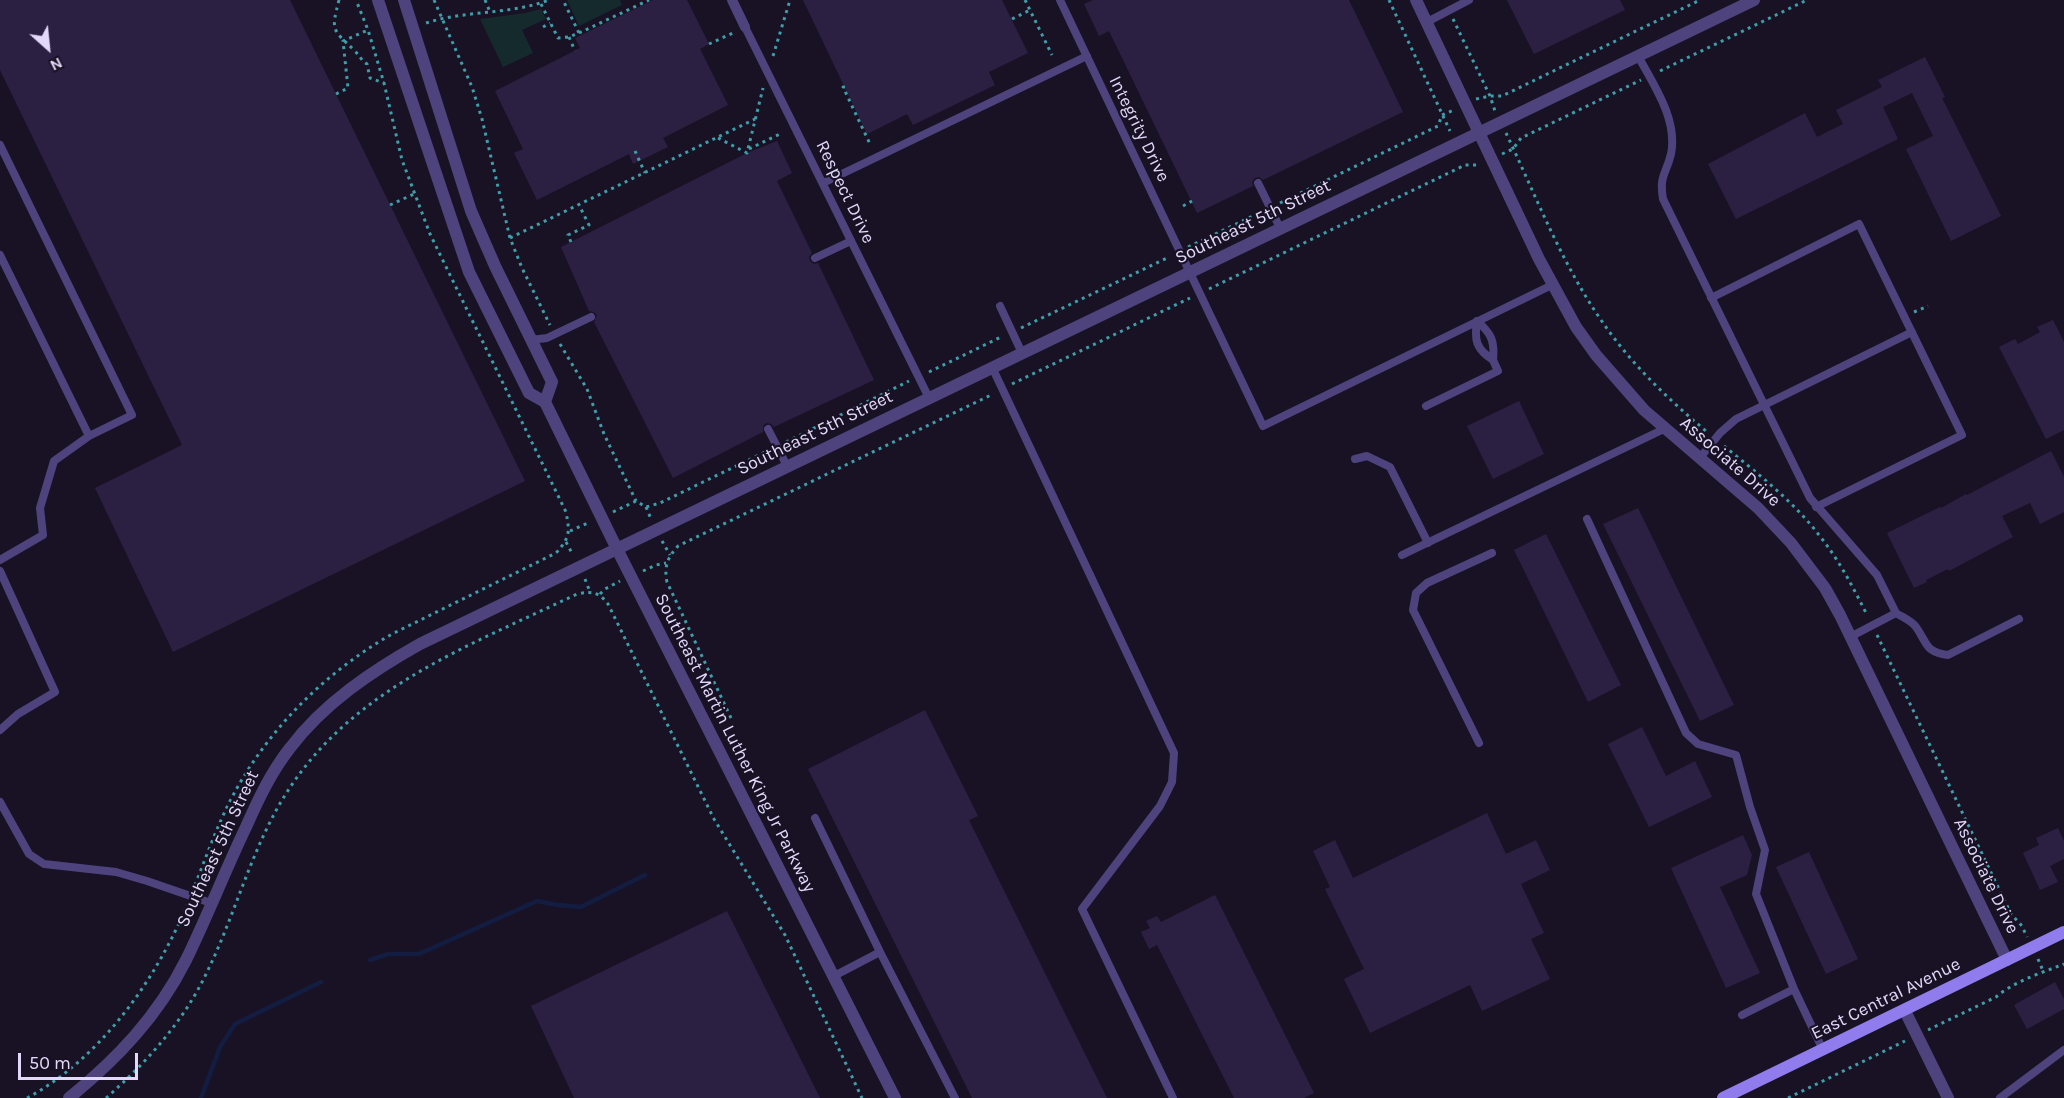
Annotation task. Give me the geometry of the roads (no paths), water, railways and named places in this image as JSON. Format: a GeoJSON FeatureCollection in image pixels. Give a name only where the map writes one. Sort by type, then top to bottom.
{"type":"FeatureCollection","features":[{"type":"Feature","properties":{"kind":"main road","name":"East Central Avenue"},"geometry":{"type":"LineString","coordinates":[[1723,1098],[2064,932]]}},
{"type":"Feature","properties":{"kind":"street","name":"Southeast Martin Luther King Jr Parkway"},"geometry":{"type":"LineString","coordinates":[[378,0],[470,272],[529,393],[545,402],[617,549],[896,1098]]}},
{"type":"Feature","properties":{"kind":"street"},"geometry":{"type":"LineString","coordinates":[[404,0],[471,211],[495,266],[552,382],[545,402]]}},
{"type":"Feature","properties":{"kind":"street","name":"Respect Drive"},"geometry":{"type":"LineString","coordinates":[[732,0],[745,27]]}},
{"type":"Feature","properties":{"kind":"street","name":"Associate Drive"},"geometry":{"type":"LineString","coordinates":[[1416,0],[1552,285],[1576,327],[1596,355],[1644,410],[1758,508],[1791,543],[1825,588],[2007,960]]}},
{"type":"Feature","properties":{"kind":"street","name":"Southeast 5th Street"},"geometry":{"type":"LineString","coordinates":[[69,1098],[119,1055],[159,1006],[185,960],[270,778],[289,749],[332,704],[384,664],[787,466],[1754,0]]}},
{"type":"Feature","properties":{"kind":"street"},"geometry":{"type":"LineString","coordinates":[[1905,1011],[1948,1098]]}},
{"type":"Feature","properties":{"kind":"lane","name":"Integrity Drive"},"geometry":{"type":"LineString","coordinates":[[1060,0],[1263,426],[1477,321]]}},
{"type":"Feature","properties":{"kind":"lane"},"geometry":{"type":"LineString","coordinates":[[1427,22],[1469,0]]}},
{"type":"Feature","properties":{"kind":"lane","name":"Respect Drive"},"geometry":{"type":"LineString","coordinates":[[745,27],[929,398]]}},
{"type":"Feature","properties":{"kind":"lane"},"geometry":{"type":"LineString","coordinates":[[824,183],[1087,56]]}},
{"type":"Feature","properties":{"kind":"lane"},"geometry":{"type":"LineString","coordinates":[[1638,57],[1662,99],[1670,124],[1671,152],[1660,183],[1663,200],[1763,405],[1816,507],[1877,575],[1896,613],[1915,625],[1925,645],[1935,654],[1948,655],[2019,619]]}},
{"type":"Feature","properties":{"kind":"lane"},"geometry":{"type":"LineString","coordinates":[[0,145],[132,415],[89,436],[54,461],[40,508],[43,535],[0,560]]}},
{"type":"Feature","properties":{"kind":"lane"},"geometry":{"type":"LineString","coordinates":[[1258,183],[1280,228]]}},
{"type":"Feature","properties":{"kind":"lane"},"geometry":{"type":"LineString","coordinates":[[1711,298],[1859,224],[1962,435],[1816,507]]}},
{"type":"Feature","properties":{"kind":"lane"},"geometry":{"type":"LineString","coordinates":[[815,258],[850,241]]}},
{"type":"Feature","properties":{"kind":"lane"},"geometry":{"type":"LineString","coordinates":[[0,255],[89,436]]}},
{"type":"Feature","properties":{"kind":"lane"},"geometry":{"type":"LineString","coordinates":[[1477,321],[1552,285]]}},
{"type":"Feature","properties":{"kind":"lane"},"geometry":{"type":"LineString","coordinates":[[1000,306],[1022,353]]}},
{"type":"Feature","properties":{"kind":"lane"},"geometry":{"type":"LineString","coordinates":[[531,340],[547,338],[591,317]]}},
{"type":"Feature","properties":{"kind":"lane"},"geometry":{"type":"LineString","coordinates":[[1426,406],[1498,371],[1492,360],[1483,354],[1475,337],[1477,321]]}},
{"type":"Feature","properties":{"kind":"lane"},"geometry":{"type":"LineString","coordinates":[[1477,321],[1489,331],[1494,348],[1492,360]]}},
{"type":"Feature","properties":{"kind":"lane"},"geometry":{"type":"LineString","coordinates":[[1699,459],[1720,433],[1736,419],[1912,332]]}},
{"type":"Feature","properties":{"kind":"lane"},"geometry":{"type":"LineString","coordinates":[[992,367],[1174,753],[1172,782],[1160,806],[1082,909],[1173,1098]]}},
{"type":"Feature","properties":{"kind":"lane"},"geometry":{"type":"LineString","coordinates":[[768,429],[787,466]]}},
{"type":"Feature","properties":{"kind":"lane"},"geometry":{"type":"LineString","coordinates":[[1402,555],[1664,429]]}},
{"type":"Feature","properties":{"kind":"lane"},"geometry":{"type":"LineString","coordinates":[[1355,459],[1367,456],[1390,467],[1428,543]]}},
{"type":"Feature","properties":{"kind":"lane"},"geometry":{"type":"LineString","coordinates":[[1587,519],[1686,733],[1698,744],[1736,755],[1765,850],[1756,894],[1794,989],[1823,1050]]}},
{"type":"Feature","properties":{"kind":"lane"},"geometry":{"type":"LineString","coordinates":[[1479,743],[1413,610],[1416,594],[1427,583],[1492,554]]}},
{"type":"Feature","properties":{"kind":"lane"},"geometry":{"type":"LineString","coordinates":[[0,571],[55,692],[18,714],[0,730]]}},
{"type":"Feature","properties":{"kind":"lane"},"geometry":{"type":"LineString","coordinates":[[1850,637],[1896,613]]}},
{"type":"Feature","properties":{"kind":"lane"},"geometry":{"type":"LineString","coordinates":[[0,802],[29,854],[44,864],[116,872],[212,903]]}},
{"type":"Feature","properties":{"kind":"lane"},"geometry":{"type":"LineString","coordinates":[[814,818],[955,1098]]}},
{"type":"Feature","properties":{"kind":"lane"},"geometry":{"type":"LineString","coordinates":[[834,976],[880,952]]}},
{"type":"Feature","properties":{"kind":"lane"},"geometry":{"type":"LineString","coordinates":[[1742,1015],[1794,989]]}},
{"type":"Feature","properties":{"kind":"lane"},"geometry":{"type":"LineString","coordinates":[[2000,1098],[2064,1050]]}},
{"type":"Feature","properties":{"kind":"waterway"},"geometry":{"type":"LineString","coordinates":[[370,960],[388,954],[419,954],[537,901],[581,907],[645,875]]}},
{"type":"Feature","properties":{"kind":"waterway"},"geometry":{"type":"LineString","coordinates":[[201,1098],[220,1047],[235,1024],[321,982]]}}]}
